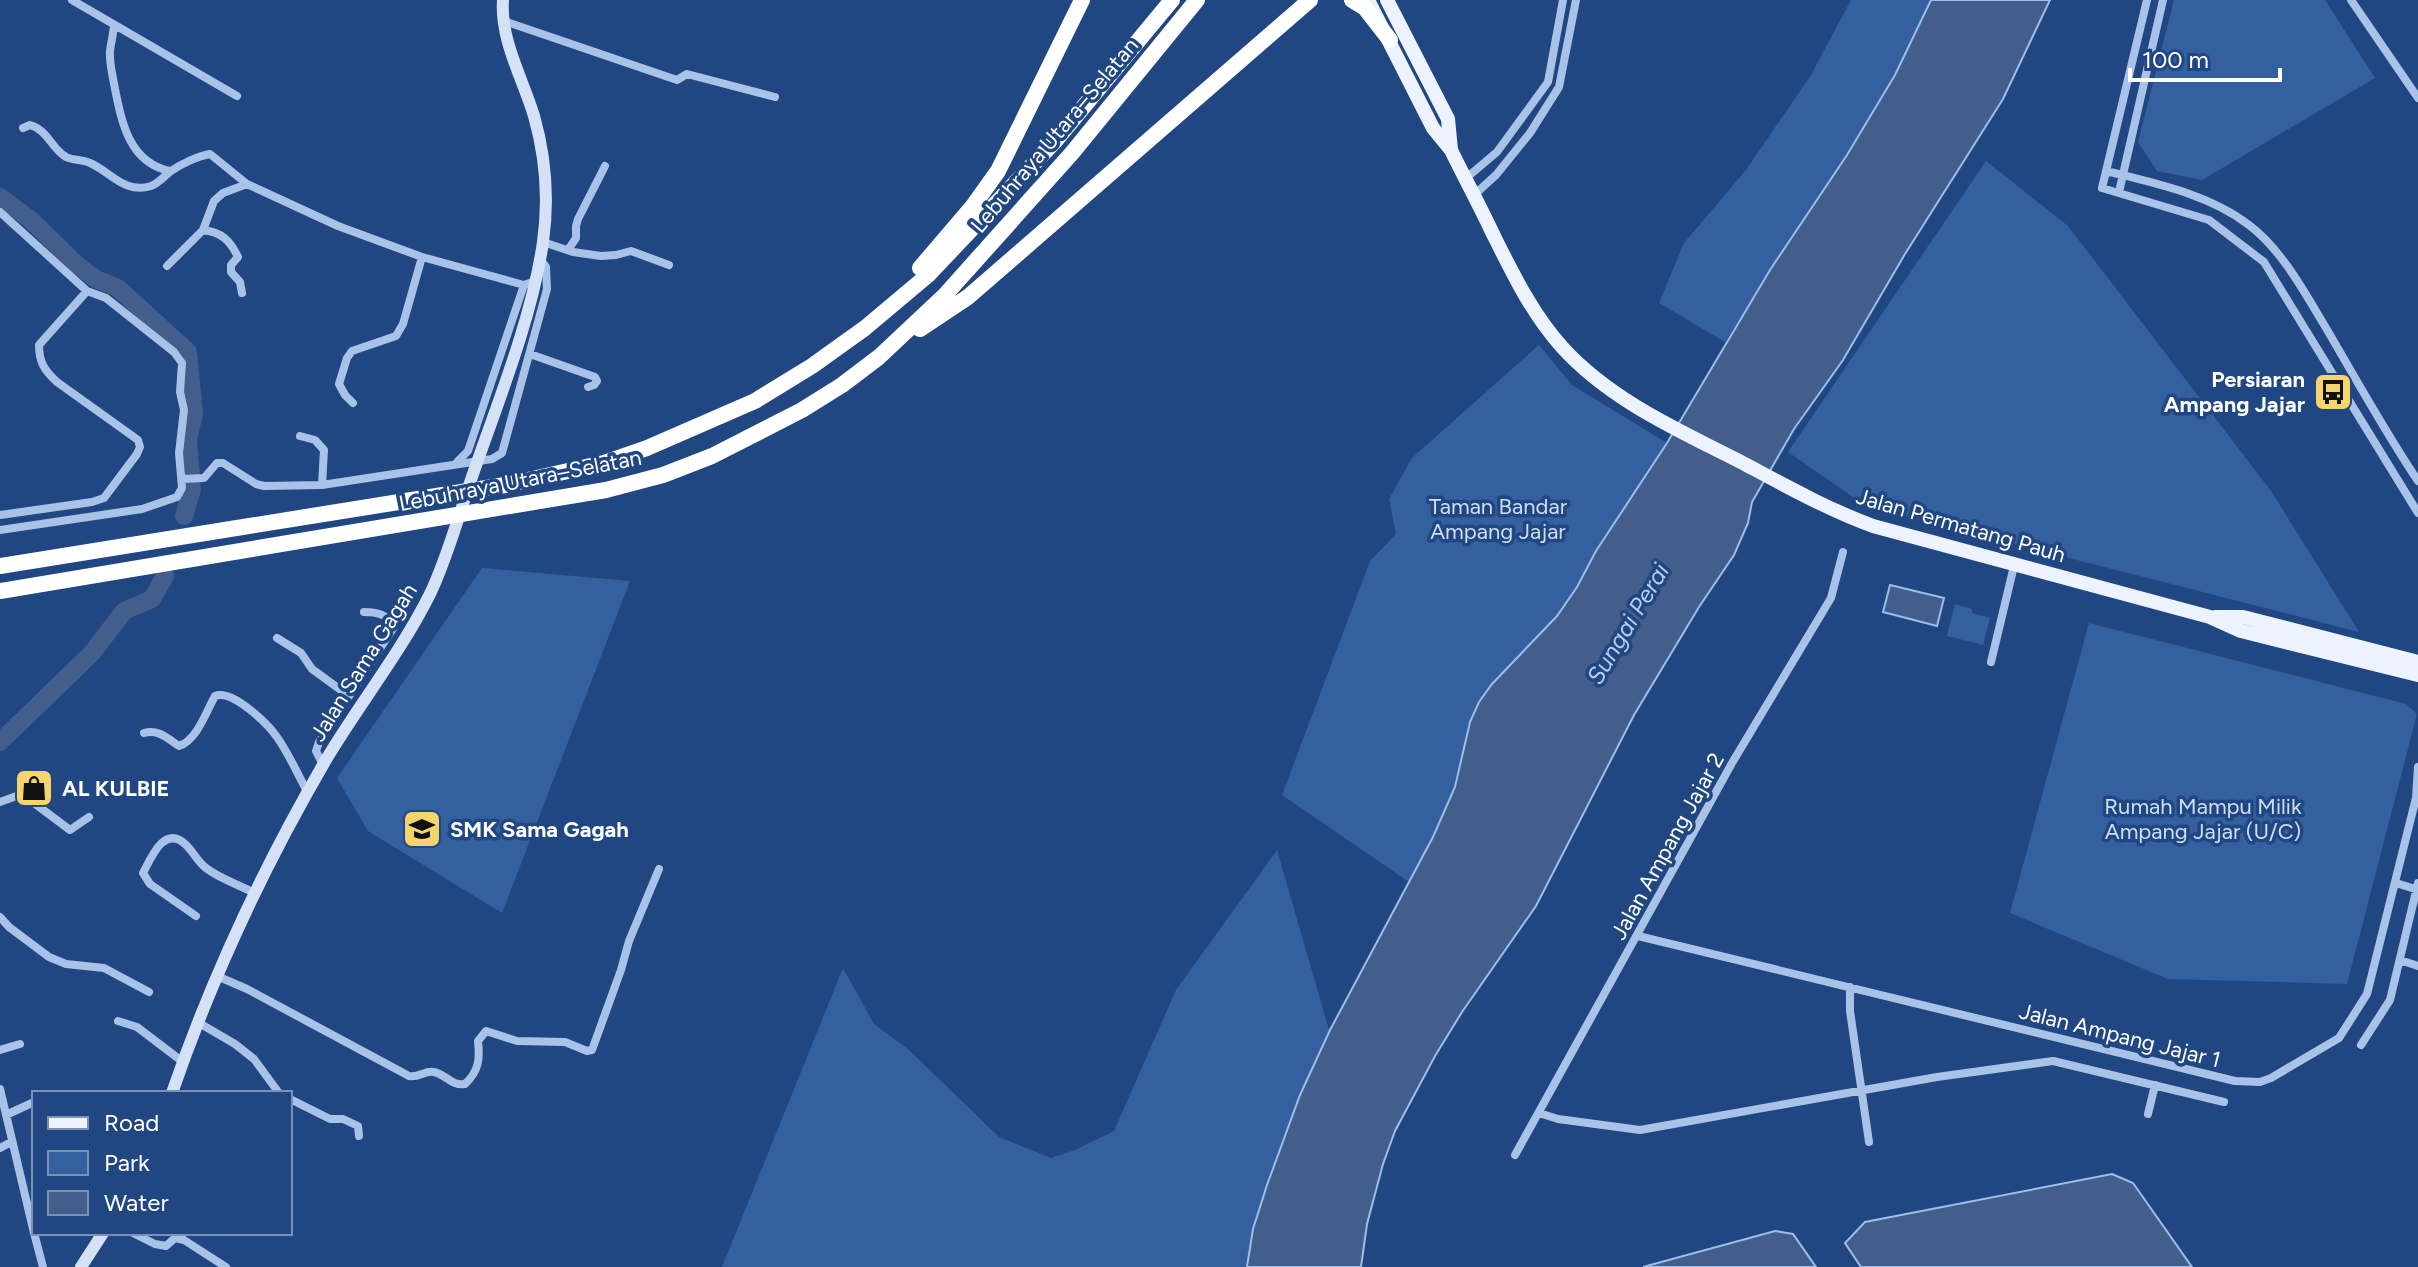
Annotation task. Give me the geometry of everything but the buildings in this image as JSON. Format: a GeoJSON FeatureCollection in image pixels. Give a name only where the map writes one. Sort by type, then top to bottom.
{"type":"FeatureCollection","features":[{"type":"Feature","properties":{"kind":"highway"},"geometry":{"type":"LineString","coordinates":[[865,328],[956,227],[998,171],[1082,0]]}},
{"type":"Feature","properties":{"kind":"highway","name":"Lebuhraya Utara–Selatan"},"geometry":{"type":"LineString","coordinates":[[0,566],[505,485],[604,463],[647,448],[755,401],[865,328],[928,275],[1056,140],[1172,0]]}},
{"type":"Feature","properties":{"kind":"highway","name":"Lebuhraya Utara–Selatan"},"geometry":{"type":"LineString","coordinates":[[0,591],[606,490],[649,479],[712,456],[802,410],[842,385],[879,357],[945,295],[1072,153],[1197,0]]}},
{"type":"Feature","properties":{"kind":"highway"},"geometry":{"type":"LineString","coordinates":[[879,357],[968,297],[1310,0]]}},
{"type":"Feature","properties":{"kind":"highway"},"geometry":{"type":"LineString","coordinates":[[1352,0],[1365,8],[1390,40]]}},
{"type":"Feature","properties":{"kind":"main road","name":"Jalan Permatang Pauh"},"geometry":{"type":"LineString","coordinates":[[1368,0],[1433,128],[1451,150],[1529,304],[1580,366],[1611,390],[1668,424],[1845,516],[1873,526],[2210,617],[2241,631],[2416,666]]}},
{"type":"Feature","properties":{"kind":"main road","name":"Jalan Permatang Pauh"},"geometry":{"type":"LineString","coordinates":[[1387,0],[1448,119],[1451,150]]}},
{"type":"Feature","properties":{"kind":"street"},"geometry":{"type":"LineString","coordinates":[[72,0],[237,96]]}},
{"type":"Feature","properties":{"kind":"street","name":"Jalan Sama Gagah"},"geometry":{"type":"LineString","coordinates":[[173,1091],[217,976],[267,867],[323,765],[411,629],[432,590],[530,302],[530,283],[543,242],[545,165],[534,115],[511,52],[503,0]]}},
{"type":"Feature","properties":{"kind":"street"},"geometry":{"type":"LineString","coordinates":[[1465,179],[1497,152],[1548,82],[1563,0]]}},
{"type":"Feature","properties":{"kind":"street"},"geometry":{"type":"LineString","coordinates":[[1474,195],[1496,175],[1559,87],[1576,0]]}},
{"type":"Feature","properties":{"kind":"street"},"geometry":{"type":"LineString","coordinates":[[2147,0],[2102,188],[2209,220],[2264,262],[2418,513]]}},
{"type":"Feature","properties":{"kind":"street"},"geometry":{"type":"LineString","coordinates":[[2119,192],[2163,0]]}},
{"type":"Feature","properties":{"kind":"street"},"geometry":{"type":"LineString","coordinates":[[2351,0],[2418,98]]}},
{"type":"Feature","properties":{"kind":"street"},"geometry":{"type":"LineString","coordinates":[[504,21],[677,80],[687,74],[775,97]]}},
{"type":"Feature","properties":{"kind":"street"},"geometry":{"type":"LineString","coordinates":[[114,26],[109,55],[121,122],[130,143],[146,162],[156,169],[170,171]]}},
{"type":"Feature","properties":{"kind":"street"},"geometry":{"type":"LineString","coordinates":[[23,128],[30,125],[37,127],[66,157],[89,162],[114,180],[132,188],[151,186],[170,171],[210,154],[247,184],[338,226],[422,257],[530,283],[468,451],[454,465]]}},
{"type":"Feature","properties":{"kind":"street"},"geometry":{"type":"LineString","coordinates":[[568,250],[576,238],[578,219],[605,166]]}},
{"type":"Feature","properties":{"kind":"street"},"geometry":{"type":"LineString","coordinates":[[2106,171],[2195,197],[2250,226],[2277,254],[2305,294],[2418,481]]}},
{"type":"Feature","properties":{"kind":"street"},"geometry":{"type":"LineString","coordinates":[[167,266],[203,230],[214,201],[223,193],[247,184]]}},
{"type":"Feature","properties":{"kind":"street"},"geometry":{"type":"LineString","coordinates":[[0,212],[87,291],[106,298],[174,352],[182,363],[180,392],[184,410],[179,453],[184,479],[177,497],[155,505],[0,530]]}},
{"type":"Feature","properties":{"kind":"street"},"geometry":{"type":"LineString","coordinates":[[203,230],[217,232],[232,244],[238,257],[231,265],[231,272],[240,282],[242,293]]}},
{"type":"Feature","properties":{"kind":"street"},"geometry":{"type":"LineString","coordinates":[[543,242],[601,256],[631,251],[669,265]]}},
{"type":"Feature","properties":{"kind":"street"},"geometry":{"type":"LineString","coordinates":[[353,403],[339,384],[347,358],[352,351],[396,336],[403,324],[422,257]]}},
{"type":"Feature","properties":{"kind":"street"},"geometry":{"type":"LineString","coordinates":[[184,479],[204,478],[217,463],[223,463],[264,486],[322,485],[492,459],[502,453],[547,289],[546,267],[540,259]]}},
{"type":"Feature","properties":{"kind":"street"},"geometry":{"type":"LineString","coordinates":[[0,515],[104,498],[140,447],[138,440],[44,371],[39,345],[87,291]]}},
{"type":"Feature","properties":{"kind":"street"},"geometry":{"type":"LineString","coordinates":[[530,354],[595,377],[597,381],[588,387]]}},
{"type":"Feature","properties":{"kind":"street"},"geometry":{"type":"LineString","coordinates":[[300,436],[315,440],[324,450],[322,485]]}},
{"type":"Feature","properties":{"kind":"street","name":"Jalan Ampang Jajar 2"},"geometry":{"type":"LineString","coordinates":[[1515,1155],[1732,763],[1831,598],[1843,552]]}},
{"type":"Feature","properties":{"kind":"street"},"geometry":{"type":"LineString","coordinates":[[1991,662],[2014,566]]}},
{"type":"Feature","properties":{"kind":"street"},"geometry":{"type":"LineString","coordinates":[[323,765],[316,751],[319,742],[394,627],[383,615],[364,612]]}},
{"type":"Feature","properties":{"kind":"street"},"geometry":{"type":"LineString","coordinates":[[277,638],[301,653],[312,669],[349,696]]}},
{"type":"Feature","properties":{"kind":"street"},"geometry":{"type":"LineString","coordinates":[[144,733],[161,733],[179,746],[185,744],[191,739],[215,696],[225,694],[239,701],[276,735],[308,793]]}},
{"type":"Feature","properties":{"kind":"street","name":"Jalan Ampang Jajar 1"},"geometry":{"type":"LineString","coordinates":[[1638,936],[2235,1081],[2260,1082],[2339,1038],[2367,994],[2417,797],[2418,767]]}},
{"type":"Feature","properties":{"kind":"street"},"geometry":{"type":"LineString","coordinates":[[0,802],[22,794],[70,830],[89,817]]}},
{"type":"Feature","properties":{"kind":"street"},"geometry":{"type":"LineString","coordinates":[[196,916],[150,884],[143,873],[160,843],[165,840],[172,838],[184,842],[202,865],[214,874],[256,894]]}},
{"type":"Feature","properties":{"kind":"street"},"geometry":{"type":"LineString","coordinates":[[217,976],[409,1076],[418,1078],[431,1071],[452,1083],[465,1084],[477,1070],[480,1057],[478,1041],[486,1031],[517,1041],[565,1042],[592,1050],[629,941],[659,869]]}},
{"type":"Feature","properties":{"kind":"street"},"geometry":{"type":"LineString","coordinates":[[2361,1045],[2390,1000],[2417,888],[2396,883]]}},
{"type":"Feature","properties":{"kind":"street"},"geometry":{"type":"LineString","coordinates":[[0,917],[49,957],[66,964],[104,968],[149,992]]}},
{"type":"Feature","properties":{"kind":"street"},"geometry":{"type":"LineString","coordinates":[[2400,960],[2418,966]]}},
{"type":"Feature","properties":{"kind":"street"},"geometry":{"type":"LineString","coordinates":[[1850,987],[1850,1011],[1869,1142]]}},
{"type":"Feature","properties":{"kind":"street"},"geometry":{"type":"LineString","coordinates":[[118,1021],[137,1027],[183,1062]]}},
{"type":"Feature","properties":{"kind":"street"},"geometry":{"type":"LineString","coordinates":[[199,1023],[254,1059],[278,1091]]}},
{"type":"Feature","properties":{"kind":"street"},"geometry":{"type":"LineString","coordinates":[[0,1050],[20,1044]]}},
{"type":"Feature","properties":{"kind":"street"},"geometry":{"type":"LineString","coordinates":[[1539,1113],[1558,1119],[1640,1130],[1937,1077],[2053,1061],[2224,1102]]}},
{"type":"Feature","properties":{"kind":"street"},"geometry":{"type":"LineString","coordinates":[[2148,1114],[2155,1085]]}},
{"type":"Feature","properties":{"kind":"street"},"geometry":{"type":"LineString","coordinates":[[0,1089],[32,1225]]}},
{"type":"Feature","properties":{"kind":"street"},"geometry":{"type":"LineString","coordinates":[[292,1100],[330,1119],[350,1121],[358,1126],[359,1136]]}},
{"type":"Feature","properties":{"kind":"street"},"geometry":{"type":"LineString","coordinates":[[6,1115],[32,1103]]}},
{"type":"Feature","properties":{"kind":"street"},"geometry":{"type":"LineString","coordinates":[[0,1148],[11,1142]]}},
{"type":"Feature","properties":{"kind":"street"},"geometry":{"type":"LineString","coordinates":[[35,1235],[43,1267]]}},
{"type":"Feature","properties":{"kind":"street"},"geometry":{"type":"LineString","coordinates":[[81,1267],[102,1235]]}},
{"type":"Feature","properties":{"kind":"street"},"geometry":{"type":"LineString","coordinates":[[137,1235],[166,1246],[175,1238],[184,1240],[226,1267]]}},
{"type":"Feature","properties":{"kind":"green space"},"geometry":{"type":"Polygon","coordinates":[[[1851,0],[1931,0],[1873,111],[1725,342],[1659,303],[1684,243],[1746,170],[1811,75],[1851,0]]]}},
{"type":"Feature","properties":{"kind":"green space"},"geometry":{"type":"Polygon","coordinates":[[[2174,0],[2325,0],[2375,78],[2202,180],[2157,171],[2138,142],[2174,0]]]}},
{"type":"Feature","properties":{"kind":"green space"},"geometry":{"type":"Polygon","coordinates":[[[1986,161],[2068,226],[2271,491],[2359,632],[1866,506],[1788,452],[1986,161]]]}},
{"type":"Feature","properties":{"kind":"green space","name":"Taman Bandar Ampang Jajar"},"geometry":{"type":"Polygon","coordinates":[[[1539,345],[1572,385],[1667,443],[1557,616],[1470,722],[1455,787],[1409,882],[1282,795],[1370,561],[1396,534],[1389,499],[1412,458],[1539,345]]]}},
{"type":"Feature","properties":{"kind":"green space"},"geometry":{"type":"Polygon","coordinates":[[[482,568],[630,581],[502,913],[368,831],[337,778],[482,568]]]}},
{"type":"Feature","properties":{"kind":"green space"},"geometry":{"type":"Polygon","coordinates":[[[1955,604],[1990,618],[1983,645],[1947,636],[1955,604]]]}},
{"type":"Feature","properties":{"kind":"green space","name":"Rumah Mampu Milik Ampang Jajar (U/C)"},"geometry":{"type":"Polygon","coordinates":[[[2089,623],[2406,704],[2417,714],[2347,984],[2168,979],[2010,913],[2089,623]]]}},
{"type":"Feature","properties":{"kind":"green space"},"geometry":{"type":"Polygon","coordinates":[[[1277,850],[1329,1030],[1270,1176],[1247,1267],[722,1267],[843,968],[874,1024],[909,1050],[999,1137],[1051,1158],[1114,1131],[1176,990],[1277,850]]]}},
{"type":"Feature","properties":{"kind":"water","name":"Sungai Perai"},"geometry":{"type":"Polygon","coordinates":[[[1931,0],[2050,0],[2003,99],[1905,254],[1843,360],[1794,429],[1752,502],[1748,523],[1734,555],[1634,715],[1536,906],[1435,1056],[1395,1131],[1383,1164],[1367,1224],[1361,1267],[1247,1267],[1253,1229],[1300,1095],[1330,1030],[1433,837],[1455,787],[1470,722],[1479,702],[1492,684],[1557,616],[1577,587],[1596,551],[1667,443],[1770,270],[1847,155],[1895,75],[1931,0]]]}},
{"type":"Feature","properties":{"kind":"water"},"geometry":{"type":"Polygon","coordinates":[[[1890,585],[1944,598],[1937,626],[1883,612],[1890,585]]]}},
{"type":"Feature","properties":{"kind":"water"},"geometry":{"type":"Polygon","coordinates":[[[2112,1174],[2133,1183],[2192,1267],[1861,1267],[1845,1243],[1865,1222],[2112,1174]]]}},
{"type":"Feature","properties":{"kind":"water"},"geometry":{"type":"Polygon","coordinates":[[[1775,1231],[1793,1234],[1816,1267],[1643,1267],[1775,1231]]]}},
{"type":"Feature","properties":{"kind":"waterway"},"geometry":{"type":"LineString","coordinates":[[0,197],[31,220],[77,265],[96,279],[118,288],[188,352],[194,413],[188,440],[192,490],[184,516]]}},
{"type":"Feature","properties":{"kind":"waterway"},"geometry":{"type":"LineString","coordinates":[[0,742],[92,653],[124,611],[152,599],[165,576]]}},
{"type":"Feature","properties":{"kind":"place","name":"Persiaran Ampang Jajar"},"geometry":{"type":"Point","coordinates":[2333,392]}},
{"type":"Feature","properties":{"kind":"place","name":"AL KULBIE"},"geometry":{"type":"Point","coordinates":[34,788]}},
{"type":"Feature","properties":{"kind":"place","name":"SMK Sama Gagah"},"geometry":{"type":"Point","coordinates":[422,829]}}]}
